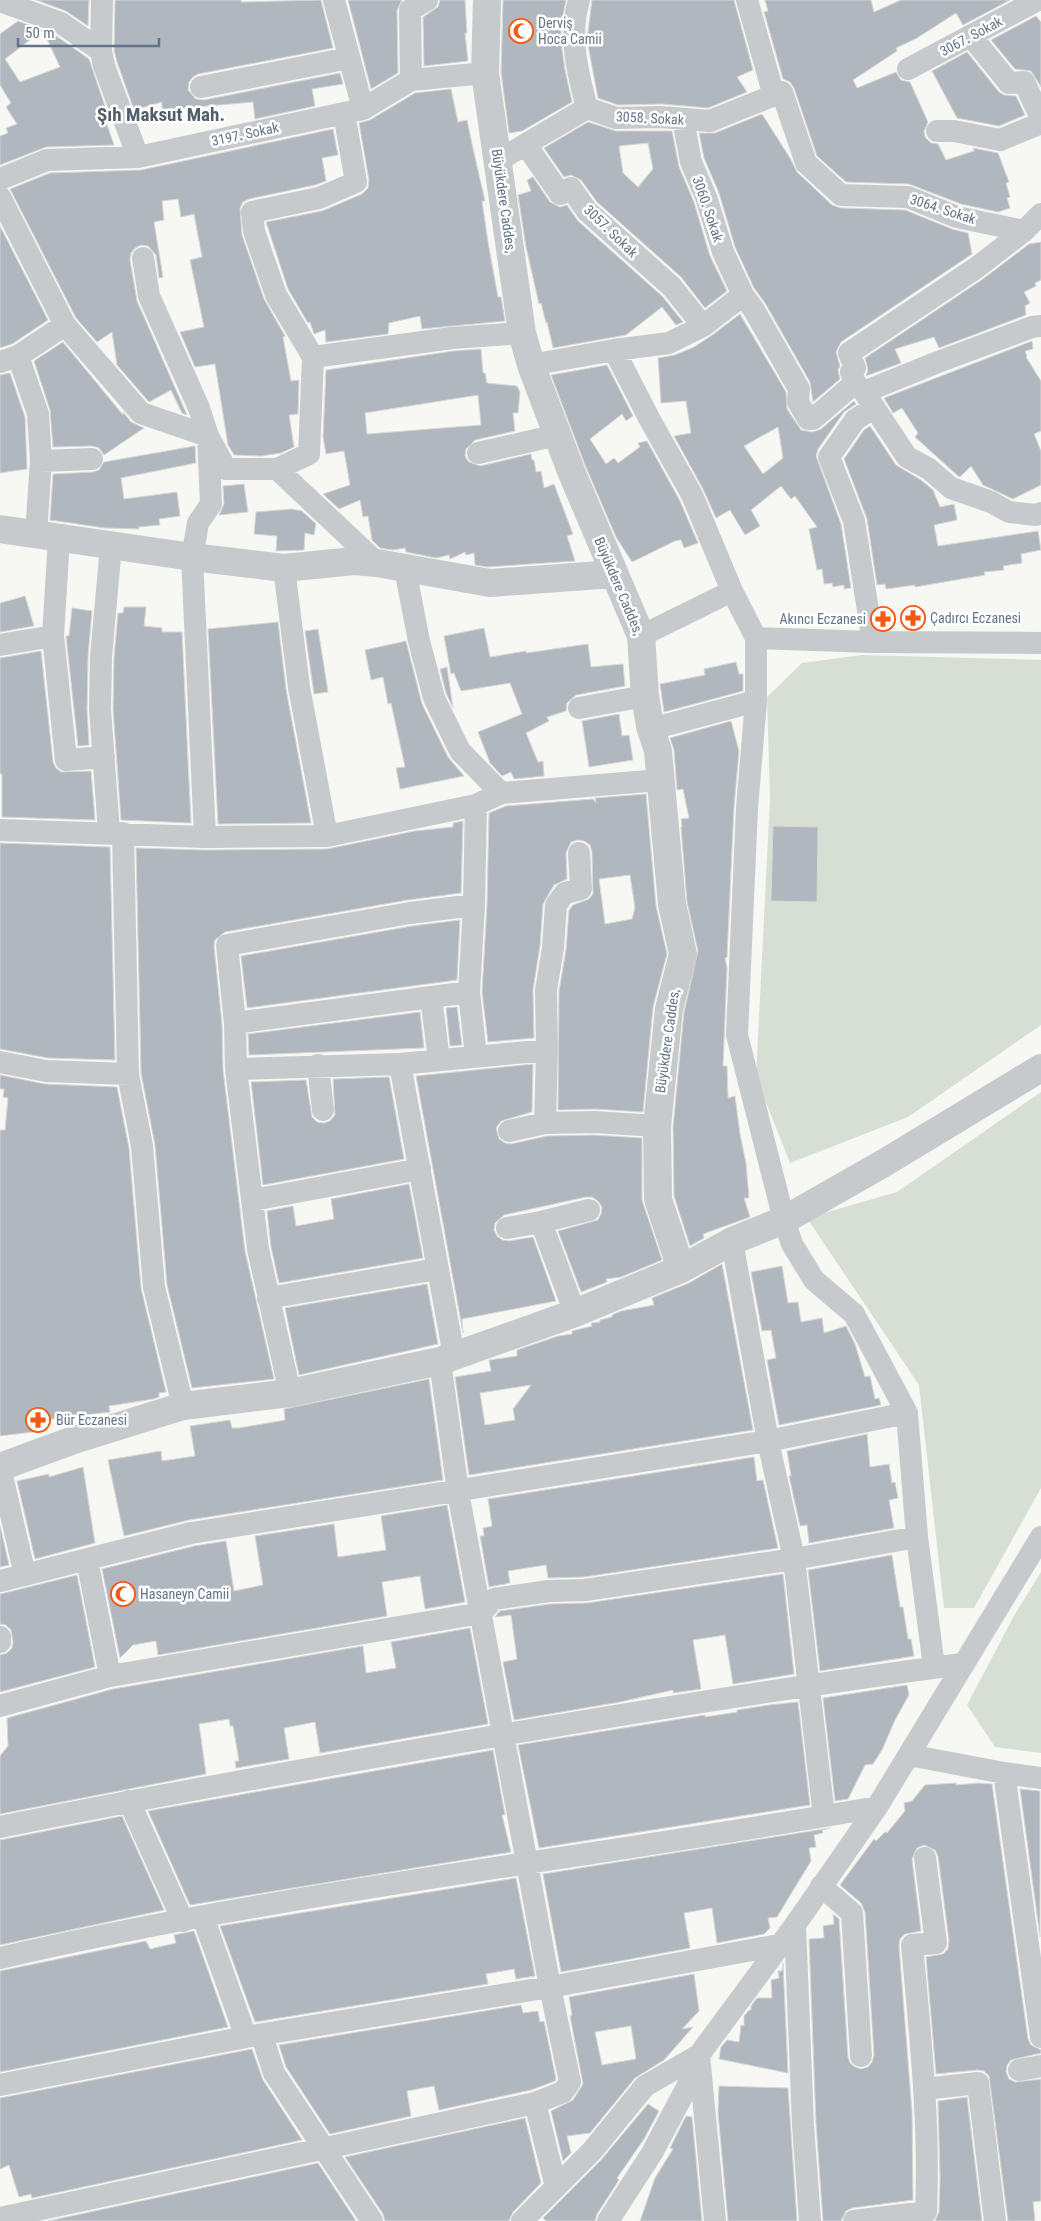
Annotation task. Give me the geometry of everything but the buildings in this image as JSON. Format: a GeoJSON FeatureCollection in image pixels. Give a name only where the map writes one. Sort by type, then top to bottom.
{"type":"FeatureCollection","features":[{"type":"Feature","properties":{"kind":"street"},"geometry":{"type":"LineString","coordinates":[[102,0],[101,51],[104,66],[138,157]]}},
{"type":"Feature","properties":{"kind":"street"},"geometry":{"type":"LineString","coordinates":[[143,258],[149,296],[199,408],[208,436],[226,469],[277,469],[309,454],[313,357],[276,295],[254,231],[252,212],[319,198],[356,182],[350,58],[334,0]]}},
{"type":"Feature","properties":{"kind":"street","name":"Büyükdere Caddes,"},"geometry":{"type":"LineString","coordinates":[[487,0],[485,73],[499,160],[522,333],[557,435],[641,636],[645,696],[650,726],[658,751],[672,904],[682,954],[669,1009],[657,1126],[658,1199],[681,1269]]}},
{"type":"Feature","properties":{"kind":"street"},"geometry":{"type":"LineString","coordinates":[[499,160],[587,108],[576,67],[574,14],[578,0]]}},
{"type":"Feature","properties":{"kind":"street","name":"3064. Sokak"},"geometry":{"type":"LineString","coordinates":[[747,0],[778,94],[806,162],[841,195],[908,197],[958,217],[1024,231]]}},
{"type":"Feature","properties":{"kind":"street"},"geometry":{"type":"LineString","coordinates":[[0,1],[61,23],[101,51]]}},
{"type":"Feature","properties":{"kind":"street"},"geometry":{"type":"LineString","coordinates":[[411,80],[415,3]]}},
{"type":"Feature","properties":{"kind":"street","name":"3067. Sokak"},"geometry":{"type":"LineString","coordinates":[[908,69],[1036,4]]}},
{"type":"Feature","properties":{"kind":"street"},"geometry":{"type":"LineString","coordinates":[[971,36],[1009,83],[1024,82],[1041,118]]}},
{"type":"Feature","properties":{"kind":"street"},"geometry":{"type":"LineString","coordinates":[[200,87],[350,58]]}},
{"type":"Feature","properties":{"kind":"street","name":"3197. Sokak"},"geometry":{"type":"LineString","coordinates":[[0,179],[47,160],[138,157],[353,111],[411,80],[485,73]]}},
{"type":"Feature","properties":{"kind":"street","name":"3058. Sokak"},"geometry":{"type":"LineString","coordinates":[[587,108],[616,118],[661,117],[710,121],[778,94]]}},
{"type":"Feature","properties":{"kind":"street","name":"3060. Sokak"},"geometry":{"type":"LineString","coordinates":[[683,120],[691,162],[706,197],[723,252],[743,295],[754,310],[799,389],[798,402],[808,419],[813,419],[864,394]]}},
{"type":"Feature","properties":{"kind":"street"},"geometry":{"type":"LineString","coordinates":[[937,131],[954,131],[1000,140],[1041,123]]}},
{"type":"Feature","properties":{"kind":"street","name":"3057. Sokak"},"geometry":{"type":"LineString","coordinates":[[526,144],[560,194],[571,188],[587,211],[672,287],[703,326]]}},
{"type":"Feature","properties":{"kind":"street"},"geometry":{"type":"LineString","coordinates":[[0,197],[65,325],[142,414],[208,436]]}},
{"type":"Feature","properties":{"kind":"street"},"geometry":{"type":"LineString","coordinates":[[1041,214],[1024,231],[976,268],[849,353],[855,368],[851,372],[906,457],[929,469],[951,488],[991,502],[1009,512],[1041,513]]}},
{"type":"Feature","properties":{"kind":"street"},"geometry":{"type":"LineString","coordinates":[[532,365],[614,350],[669,343],[703,326],[743,295]]}},
{"type":"Feature","properties":{"kind":"street"},"geometry":{"type":"LineString","coordinates":[[65,325],[9,359],[38,414],[48,535],[53,636],[66,760],[104,757]]}},
{"type":"Feature","properties":{"kind":"street"},"geometry":{"type":"LineString","coordinates":[[873,642],[854,521],[829,457],[855,420],[864,394],[938,362],[1032,327],[1041,326]]}},
{"type":"Feature","properties":{"kind":"street"},"geometry":{"type":"LineString","coordinates":[[313,357],[452,338],[522,333]]}},
{"type":"Feature","properties":{"kind":"street"},"geometry":{"type":"LineString","coordinates":[[614,350],[692,495],[732,591],[756,638],[756,701],[746,808],[737,1035],[784,1220],[792,1244],[814,1280],[854,1314],[907,1413],[918,1537],[934,1668]]}},
{"type":"Feature","properties":{"kind":"street"},"geometry":{"type":"LineString","coordinates":[[478,453],[557,435]]}},
{"type":"Feature","properties":{"kind":"street"},"geometry":{"type":"LineString","coordinates":[[205,837],[192,557],[198,523],[211,504],[208,436]]}},
{"type":"Feature","properties":{"kind":"street"},"geometry":{"type":"LineString","coordinates":[[41,461],[92,459]]}},
{"type":"Feature","properties":{"kind":"street"},"geometry":{"type":"LineString","coordinates":[[277,469],[377,563]]}},
{"type":"Feature","properties":{"kind":"street"},"geometry":{"type":"LineString","coordinates":[[0,529],[192,557],[284,568],[354,561],[377,563],[490,582],[614,574]]}},
{"type":"Feature","properties":{"kind":"street"},"geometry":{"type":"LineString","coordinates":[[112,546],[101,657],[100,709],[104,757],[116,833],[128,1074],[142,1146],[154,1287],[183,1406]]}},
{"type":"Feature","properties":{"kind":"street"},"geometry":{"type":"LineString","coordinates":[[284,568],[299,687],[327,836]]}},
{"type":"Feature","properties":{"kind":"street"},"geometry":{"type":"LineString","coordinates":[[405,569],[419,641],[434,698],[460,751],[501,793]]}},
{"type":"Feature","properties":{"kind":"street"},"geometry":{"type":"LineString","coordinates":[[641,636],[732,591]]}},
{"type":"Feature","properties":{"kind":"street"},"geometry":{"type":"LineString","coordinates":[[0,645],[53,636]]}},
{"type":"Feature","properties":{"kind":"street"},"geometry":{"type":"LineString","coordinates":[[756,638],[873,642],[1041,643]]}},
{"type":"Feature","properties":{"kind":"street"},"geometry":{"type":"LineString","coordinates":[[579,708],[645,696]]}},
{"type":"Feature","properties":{"kind":"street"},"geometry":{"type":"LineString","coordinates":[[650,726],[666,726],[756,701]]}},
{"type":"Feature","properties":{"kind":"street"},"geometry":{"type":"LineString","coordinates":[[0,830],[205,837],[327,836],[476,805],[501,793],[660,780]]}},
{"type":"Feature","properties":{"kind":"street"},"geometry":{"type":"LineString","coordinates":[[476,805],[474,905],[469,992],[476,1056]]}},
{"type":"Feature","properties":{"kind":"street"},"geometry":{"type":"LineString","coordinates":[[545,1123],[546,990],[553,948],[556,905],[565,893],[581,890],[578,853]]}},
{"type":"Feature","properties":{"kind":"street"},"geometry":{"type":"LineString","coordinates":[[290,1393],[258,1249],[236,1068],[235,1023],[227,944],[410,913],[474,905]]}},
{"type":"Feature","properties":{"kind":"street"},"geometry":{"type":"LineString","coordinates":[[235,1023],[469,992]]}},
{"type":"Feature","properties":{"kind":"street"},"geometry":{"type":"LineString","coordinates":[[431,996],[439,1060]]}},
{"type":"Feature","properties":{"kind":"street"},"geometry":{"type":"LineString","coordinates":[[236,1068],[400,1064],[547,1050]]}},
{"type":"Feature","properties":{"kind":"street"},"geometry":{"type":"LineString","coordinates":[[0,1062],[46,1071],[128,1074]]}},
{"type":"Feature","properties":{"kind":"street"},"geometry":{"type":"LineString","coordinates":[[0,2218],[535,2103],[563,2092],[570,2082],[550,1987],[458,1492],[447,1358],[437,1269],[400,1064]]}},
{"type":"Feature","properties":{"kind":"street"},"geometry":{"type":"LineString","coordinates":[[318,1065],[323,1110]]}},
{"type":"Feature","properties":{"kind":"street"},"geometry":{"type":"LineString","coordinates":[[25,1575],[0,1467],[71,1441],[183,1406],[290,1393],[447,1358],[576,1313],[681,1269],[732,1241],[784,1220],[884,1163],[1041,1068]]}},
{"type":"Feature","properties":{"kind":"street"},"geometry":{"type":"LineString","coordinates":[[509,1131],[545,1123],[594,1122],[657,1126]]}},
{"type":"Feature","properties":{"kind":"street"},"geometry":{"type":"LineString","coordinates":[[253,1200],[420,1169]]}},
{"type":"Feature","properties":{"kind":"street"},"geometry":{"type":"LineString","coordinates":[[507,1228],[542,1222],[589,1210]]}},
{"type":"Feature","properties":{"kind":"street"},"geometry":{"type":"LineString","coordinates":[[542,1222],[576,1313]]}},
{"type":"Feature","properties":{"kind":"street"},"geometry":{"type":"LineString","coordinates":[[732,1241],[768,1441],[794,1559],[824,1816]]}},
{"type":"Feature","properties":{"kind":"street"},"geometry":{"type":"LineString","coordinates":[[268,1298],[437,1269]]}},
{"type":"Feature","properties":{"kind":"street"},"geometry":{"type":"LineString","coordinates":[[0,1581],[191,1533],[458,1492],[768,1441],[907,1413]]}},
{"type":"Feature","properties":{"kind":"street"},"geometry":{"type":"LineString","coordinates":[[608,2221],[652,2153],[687,2087],[699,2056],[795,1925],[877,1807],[1041,1536]]}},
{"type":"Feature","properties":{"kind":"street"},"geometry":{"type":"LineString","coordinates":[[0,1706],[110,1676],[480,1613],[494,1599],[549,1591],[586,1590],[794,1559],[918,1537]]}},
{"type":"Feature","properties":{"kind":"street"},"geometry":{"type":"LineString","coordinates":[[87,1560],[110,1676]]}},
{"type":"Feature","properties":{"kind":"street"},"geometry":{"type":"LineString","coordinates":[[0,1637],[0,1642]]}},
{"type":"Feature","properties":{"kind":"street"},"geometry":{"type":"LineString","coordinates":[[0,1827],[129,1801],[504,1735],[808,1686],[962,1664]]}},
{"type":"Feature","properties":{"kind":"street"},"geometry":{"type":"LineString","coordinates":[[909,1755],[1041,1778]]}},
{"type":"Feature","properties":{"kind":"street"},"geometry":{"type":"LineString","coordinates":[[1004,1773],[1041,2037]]}},
{"type":"Feature","properties":{"kind":"street"},"geometry":{"type":"LineString","coordinates":[[129,1801],[274,2073],[372,2221]]}},
{"type":"Feature","properties":{"kind":"street"},"geometry":{"type":"LineString","coordinates":[[0,1958],[97,1936],[193,1919],[528,1862],[877,1807]]}},
{"type":"Feature","properties":{"kind":"street"},"geometry":{"type":"LineString","coordinates":[[854,2221],[926,2212],[928,2179],[924,2089],[912,1945],[936,1943],[924,1858]]}},
{"type":"Feature","properties":{"kind":"street"},"geometry":{"type":"LineString","coordinates":[[821,1886],[852,1913],[861,2056]]}},
{"type":"Feature","properties":{"kind":"street"},"geometry":{"type":"LineString","coordinates":[[795,1925],[803,2125],[810,2221]]}},
{"type":"Feature","properties":{"kind":"street"},"geometry":{"type":"LineString","coordinates":[[0,2086],[254,2036],[550,1987],[779,1945]]}},
{"type":"Feature","properties":{"kind":"street"},"geometry":{"type":"LineString","coordinates":[[522,2221],[592,2151],[645,2086],[699,2056]]}},
{"type":"Feature","properties":{"kind":"street"},"geometry":{"type":"LineString","coordinates":[[699,2056],[715,2221]]}},
{"type":"Feature","properties":{"kind":"street"},"geometry":{"type":"LineString","coordinates":[[1019,2070],[1041,2066]]}},
{"type":"Feature","properties":{"kind":"street"},"geometry":{"type":"LineString","coordinates":[[924,2089],[978,2083],[995,2221]]}},
{"type":"Feature","properties":{"kind":"street"},"geometry":{"type":"LineString","coordinates":[[535,2103],[556,2187]]}},
{"type":"Feature","properties":{"kind":"shaded area"},"geometry":{"type":"Polygon","coordinates":[[[862,655],[1041,660],[1041,1025],[908,1117],[790,1163],[756,1077],[770,799],[767,697],[802,663],[862,655]]]}},
{"type":"Feature","properties":{"kind":"shaded area"},"geometry":{"type":"Polygon","coordinates":[[[1041,1092],[1041,1488],[974,1608],[944,1608],[919,1385],[807,1218],[897,1192],[1041,1092]]]}},
{"type":"Feature","properties":{"kind":"shaded area"},"geometry":{"type":"Polygon","coordinates":[[[1041,1572],[1041,1753],[995,1747],[967,1705],[1015,1614],[1041,1572]]]}},
{"type":"Feature","properties":{"kind":"place","name":"Derviş Hoca Camii"},"geometry":{"type":"Point","coordinates":[521,31]}},
{"type":"Feature","properties":{"kind":"place","name":"Çadırcı Eczanesi"},"geometry":{"type":"Point","coordinates":[913,618]}},
{"type":"Feature","properties":{"kind":"place","name":"Akıncı Eczanesi"},"geometry":{"type":"Point","coordinates":[883,619]}},
{"type":"Feature","properties":{"kind":"place","name":"Bür Eczanesi"},"geometry":{"type":"Point","coordinates":[38,1420]}},
{"type":"Feature","properties":{"kind":"place","name":"Hasaneyn Camii"},"geometry":{"type":"Point","coordinates":[123,1594]}},
{"type":"Feature","properties":{"kind":"district","name":"Şıh Maksut Mah."},"geometry":{"type":"Point","coordinates":[161,114]}}]}
